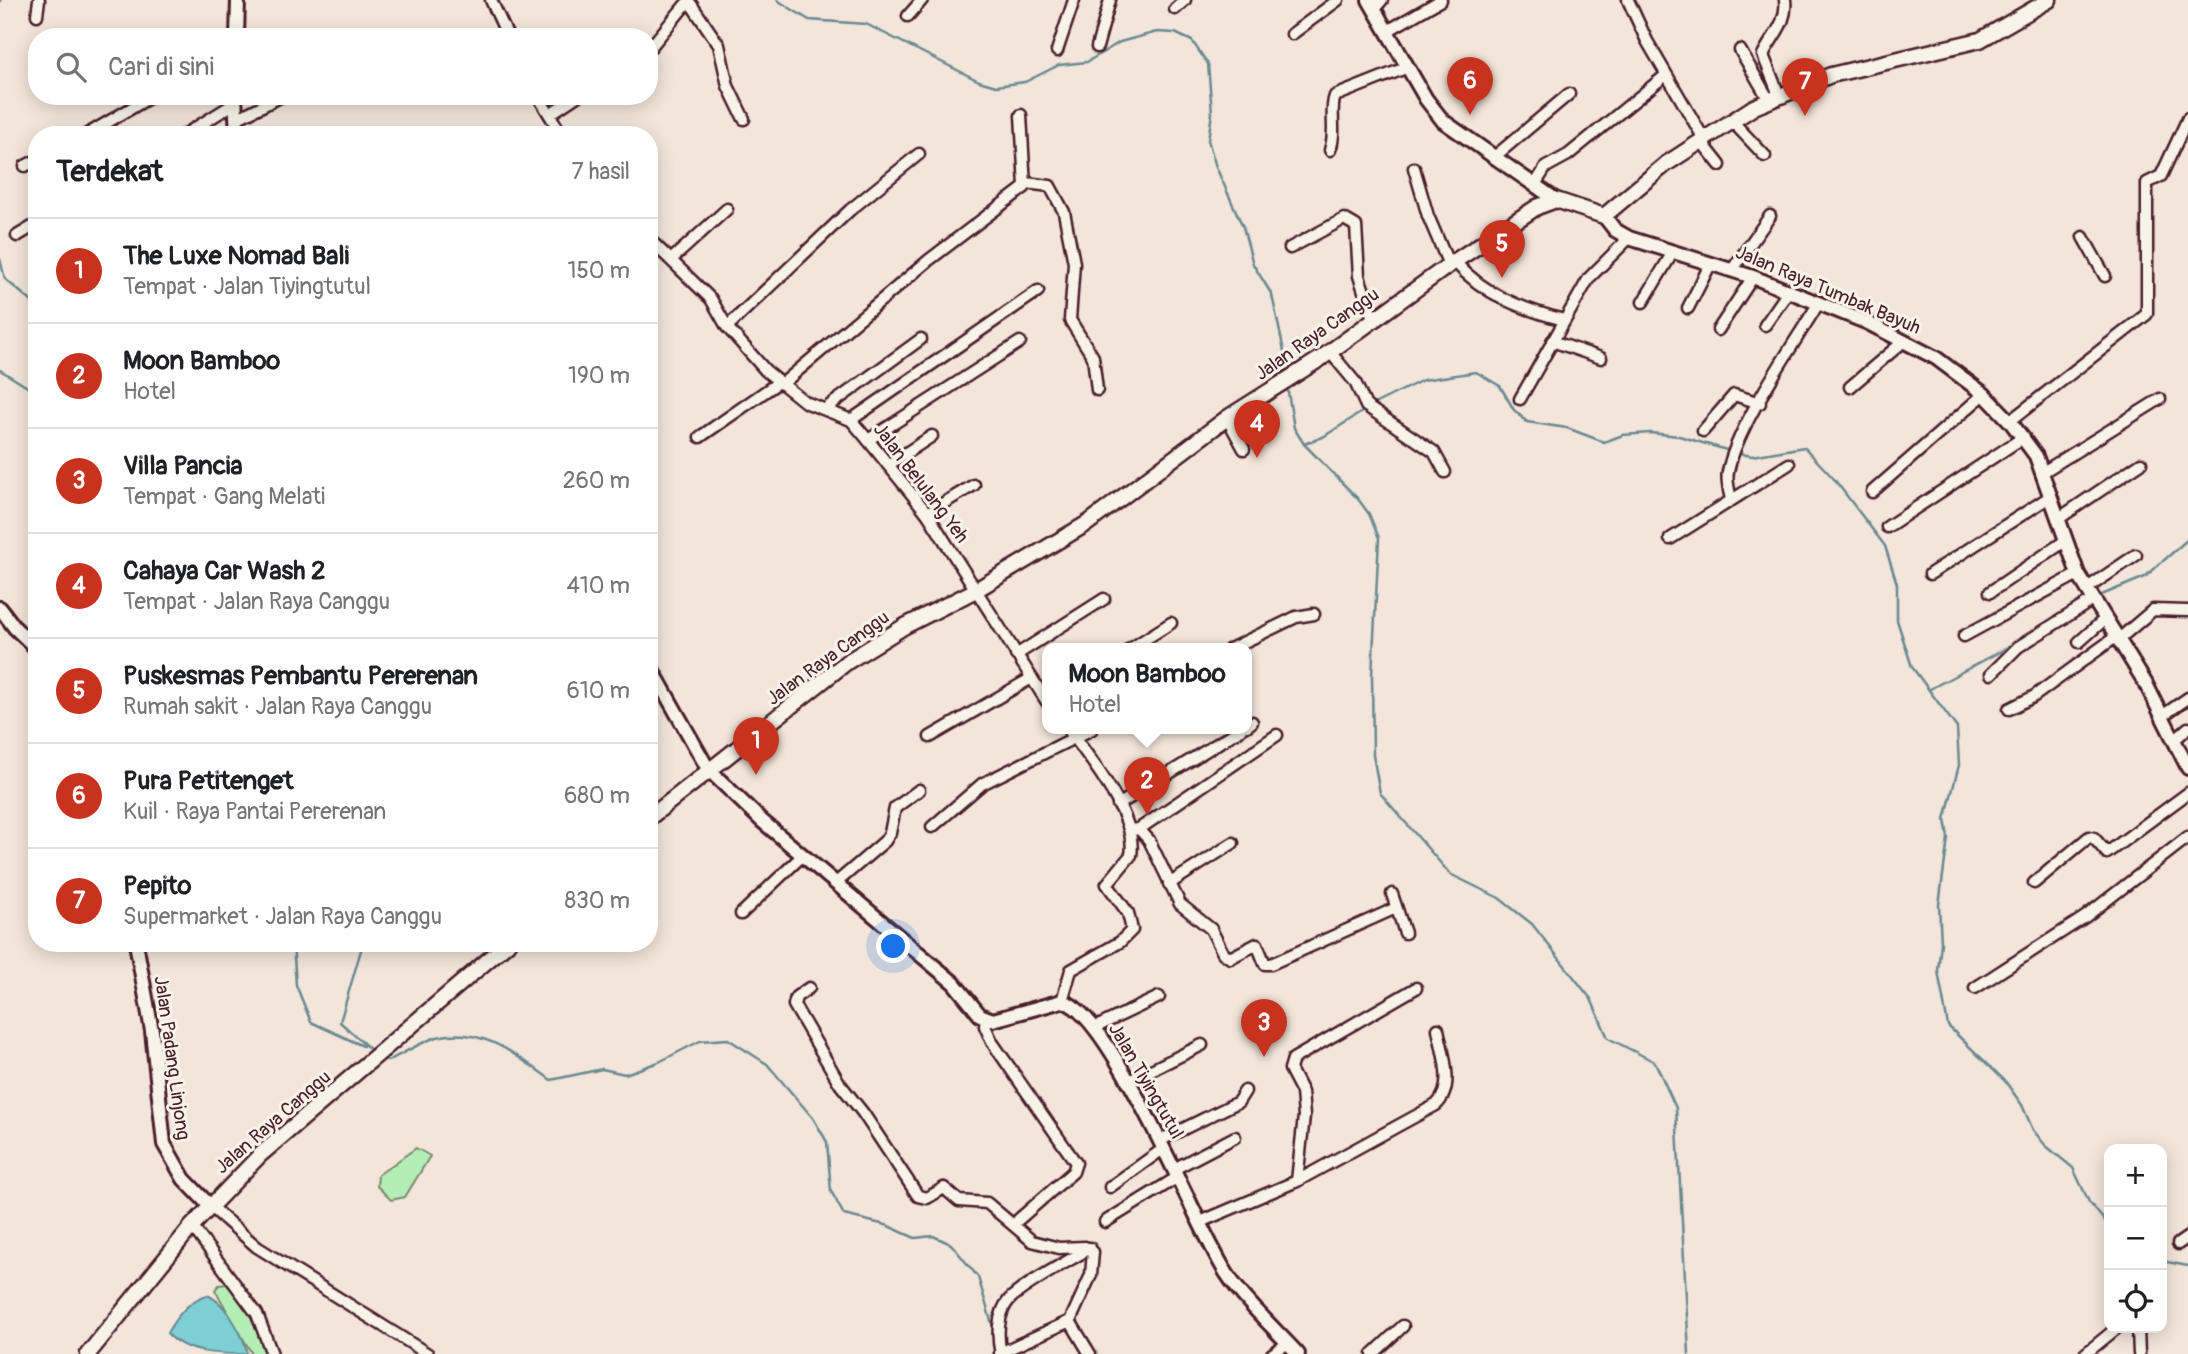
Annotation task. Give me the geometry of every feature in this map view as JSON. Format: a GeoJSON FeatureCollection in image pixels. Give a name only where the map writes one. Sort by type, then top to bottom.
{"type":"FeatureCollection","features":[{"type":"Feature","properties":{"kind":"main road"},"geometry":{"type":"LineString","coordinates":[[1556,200],[1604,216],[1666,164],[1731,120],[1774,97],[1831,75],[1980,40],[2049,0]]}},
{"type":"Feature","properties":{"kind":"main road","name":"Jalan Raya Canggu"},"geometry":{"type":"LineString","coordinates":[[658,811],[847,662],[905,626],[976,590],[1088,523],[1227,418],[1330,352],[1452,263],[1536,207],[1556,200]]}},
{"type":"Feature","properties":{"kind":"main road","name":"Jalan Raya Canggu"},"geometry":{"type":"LineString","coordinates":[[88,1354],[192,1226],[260,1155],[364,1069],[498,952]]}},
{"type":"Feature","properties":{"kind":"street"},"geometry":{"type":"LineString","coordinates":[[37,15],[39,0]]}},
{"type":"Feature","properties":{"kind":"street"},"geometry":{"type":"LineString","coordinates":[[237,28],[238,0]]}},
{"type":"Feature","properties":{"kind":"street"},"geometry":{"type":"LineString","coordinates":[[491,0],[504,28]]}},
{"type":"Feature","properties":{"kind":"street"},"geometry":{"type":"LineString","coordinates":[[908,16],[922,0]]}},
{"type":"Feature","properties":{"kind":"street"},"geometry":{"type":"LineString","coordinates":[[1057,51],[1074,0]]}},
{"type":"Feature","properties":{"kind":"street"},"geometry":{"type":"LineString","coordinates":[[1097,47],[1110,0]]}},
{"type":"Feature","properties":{"kind":"street"},"geometry":{"type":"LineString","coordinates":[[1175,9],[1185,0]]}},
{"type":"Feature","properties":{"kind":"street"},"geometry":{"type":"LineString","coordinates":[[1292,34],[1338,0]]}},
{"type":"Feature","properties":{"kind":"street"},"geometry":{"type":"LineString","coordinates":[[1389,30],[1441,0]]}},
{"type":"Feature","properties":{"kind":"street"},"geometry":{"type":"LineString","coordinates":[[1628,0],[1702,140],[1720,165]]}},
{"type":"Feature","properties":{"kind":"street"},"geometry":{"type":"LineString","coordinates":[[1774,97],[1763,55],[1781,26],[1786,10],[1785,0]]}},
{"type":"Feature","properties":{"kind":"street"},"geometry":{"type":"LineString","coordinates":[[1376,3],[1432,108],[1443,121],[1556,200]]}},
{"type":"Feature","properties":{"kind":"street"},"geometry":{"type":"LineString","coordinates":[[658,38],[685,4],[691,4],[719,45],[728,86],[744,119]]}},
{"type":"Feature","properties":{"kind":"street"},"geometry":{"type":"LineString","coordinates":[[1740,50],[1774,97]]}},
{"type":"Feature","properties":{"kind":"street"},"geometry":{"type":"LineString","coordinates":[[1330,150],[1335,123],[1332,104],[1335,96],[1409,67]]}},
{"type":"Feature","properties":{"kind":"street"},"geometry":{"type":"LineString","coordinates":[[1531,181],[1546,167],[1568,155],[1666,75]]}},
{"type":"Feature","properties":{"kind":"street"},"geometry":{"type":"LineString","coordinates":[[1493,158],[1569,94]]}},
{"type":"Feature","properties":{"kind":"street"},"geometry":{"type":"LineString","coordinates":[[101,126],[137,105]]}},
{"type":"Feature","properties":{"kind":"street"},"geometry":{"type":"LineString","coordinates":[[197,126],[228,105]]}},
{"type":"Feature","properties":{"kind":"street"},"geometry":{"type":"LineString","coordinates":[[235,105],[236,126]]}},
{"type":"Feature","properties":{"kind":"street"},"geometry":{"type":"LineString","coordinates":[[236,119],[264,105]]}},
{"type":"Feature","properties":{"kind":"street"},"geometry":{"type":"LineString","coordinates":[[544,105],[557,126]]}},
{"type":"Feature","properties":{"kind":"street"},"geometry":{"type":"LineString","coordinates":[[550,114],[564,105]]}},
{"type":"Feature","properties":{"kind":"street"},"geometry":{"type":"LineString","coordinates":[[699,437],[781,383],[929,260],[1023,189],[1026,183],[1021,115]]}},
{"type":"Feature","properties":{"kind":"street"},"geometry":{"type":"LineString","coordinates":[[2010,421],[2147,314],[2147,183],[2161,176],[2188,118]]}},
{"type":"Feature","properties":{"kind":"street"},"geometry":{"type":"LineString","coordinates":[[1731,120],[1765,156]]}},
{"type":"Feature","properties":{"kind":"street"},"geometry":{"type":"LineString","coordinates":[[727,327],[850,210],[919,154]]}},
{"type":"Feature","properties":{"kind":"street"},"geometry":{"type":"LineString","coordinates":[[1414,168],[1428,216],[1452,263],[1489,292],[1532,312],[1564,320]]}},
{"type":"Feature","properties":{"kind":"street"},"geometry":{"type":"LineString","coordinates":[[1531,181],[1536,207]]}},
{"type":"Feature","properties":{"kind":"street"},"geometry":{"type":"LineString","coordinates":[[1026,183],[1050,186],[1064,212],[1074,263],[1070,320],[1093,358],[1097,390]]}},
{"type":"Feature","properties":{"kind":"street"},"geometry":{"type":"LineString","coordinates":[[672,259],[727,209]]}},
{"type":"Feature","properties":{"kind":"street","name":"Jalan Raya Tumbak Bayuh"},"geometry":{"type":"LineString","coordinates":[[1604,216],[1615,230],[1629,238],[1753,277],[1904,341],[1936,358],[1984,394],[2024,437],[2043,472],[2078,574],[2118,637],[2188,768]]}},
{"type":"Feature","properties":{"kind":"street"},"geometry":{"type":"LineString","coordinates":[[1732,270],[1770,216]]}},
{"type":"Feature","properties":{"kind":"street"},"geometry":{"type":"LineString","coordinates":[[1290,248],[1344,219],[1352,221],[1356,226],[1361,285],[1373,319]]}},
{"type":"Feature","properties":{"kind":"street"},"geometry":{"type":"LineString","coordinates":[[17,236],[28,229]]}},
{"type":"Feature","properties":{"kind":"street"},"geometry":{"type":"LineString","coordinates":[[2083,237],[2105,276]]}},
{"type":"Feature","properties":{"kind":"street"},"geometry":{"type":"LineString","coordinates":[[1520,399],[1589,278],[1629,238]]}},
{"type":"Feature","properties":{"kind":"street","name":"Jalan Belulang Yeh"},"geometry":{"type":"LineString","coordinates":[[658,247],[711,299],[727,327],[781,383],[805,402],[851,420],[926,513],[1042,694]]}},
{"type":"Feature","properties":{"kind":"street"},"geometry":{"type":"LineString","coordinates":[[1643,302],[1673,252]]}},
{"type":"Feature","properties":{"kind":"street"},"geometry":{"type":"LineString","coordinates":[[1688,308],[1711,263]]}},
{"type":"Feature","properties":{"kind":"street"},"geometry":{"type":"LineString","coordinates":[[1718,330],[1753,277]]}},
{"type":"Feature","properties":{"kind":"street"},"geometry":{"type":"LineString","coordinates":[[851,420],[1038,291]]}},
{"type":"Feature","properties":{"kind":"street"},"geometry":{"type":"LineString","coordinates":[[1765,325],[1788,292]]}},
{"type":"Feature","properties":{"kind":"street"},"geometry":{"type":"LineString","coordinates":[[1731,499],[1728,472],[1760,403],[1818,304]]}},
{"type":"Feature","properties":{"kind":"street"},"geometry":{"type":"LineString","coordinates":[[825,409],[921,339]]}},
{"type":"Feature","properties":{"kind":"street"},"geometry":{"type":"LineString","coordinates":[[1552,341],[1601,358]]}},
{"type":"Feature","properties":{"kind":"street"},"geometry":{"type":"LineString","coordinates":[[1850,387],[1904,341]]}},
{"type":"Feature","properties":{"kind":"street"},"geometry":{"type":"LineString","coordinates":[[868,440],[1020,342]]}},
{"type":"Feature","properties":{"kind":"street"},"geometry":{"type":"LineString","coordinates":[[1330,352],[1356,382],[1366,405],[1434,452],[1446,472]]}},
{"type":"Feature","properties":{"kind":"street"},"geometry":{"type":"LineString","coordinates":[[1872,492],[1984,394]]}},
{"type":"Feature","properties":{"kind":"street"},"geometry":{"type":"LineString","coordinates":[[1703,431],[1734,395],[1760,403]]}},
{"type":"Feature","properties":{"kind":"street"},"geometry":{"type":"LineString","coordinates":[[2043,472],[2160,399]]}},
{"type":"Feature","properties":{"kind":"street"},"geometry":{"type":"LineString","coordinates":[[1227,418],[1244,449]]}},
{"type":"Feature","properties":{"kind":"street"},"geometry":{"type":"LineString","coordinates":[[888,465],[932,436]]}},
{"type":"Feature","properties":{"kind":"street"},"geometry":{"type":"LineString","coordinates":[[1887,527],[2024,437]]}},
{"type":"Feature","properties":{"kind":"street"},"geometry":{"type":"LineString","coordinates":[[2058,519],[2141,463]]}},
{"type":"Feature","properties":{"kind":"street"},"geometry":{"type":"LineString","coordinates":[[1670,539],[1789,464]]}},
{"type":"Feature","properties":{"kind":"street"},"geometry":{"type":"LineString","coordinates":[[926,513],[975,485]]}},
{"type":"Feature","properties":{"kind":"street"},"geometry":{"type":"LineString","coordinates":[[1930,574],[2051,496]]}},
{"type":"Feature","properties":{"kind":"street"},"geometry":{"type":"LineString","coordinates":[[1990,592],[2065,541]]}},
{"type":"Feature","properties":{"kind":"street"},"geometry":{"type":"LineString","coordinates":[[1991,674],[2018,647],[2136,555]]}},
{"type":"Feature","properties":{"kind":"street"},"geometry":{"type":"LineString","coordinates":[[1964,636],[2078,574]]}},
{"type":"Feature","properties":{"kind":"street"},"geometry":{"type":"LineString","coordinates":[[1016,655],[1104,599]]}},
{"type":"Feature","properties":{"kind":"street"},"geometry":{"type":"LineString","coordinates":[[0,608],[28,640]]}},
{"type":"Feature","properties":{"kind":"street"},"geometry":{"type":"LineString","coordinates":[[2009,709],[2033,697],[2152,610],[2165,608],[2188,611]]}},
{"type":"Feature","properties":{"kind":"street"},"geometry":{"type":"LineString","coordinates":[[1242,643],[1296,617],[1314,614]]}},
{"type":"Feature","properties":{"kind":"street"},"geometry":{"type":"LineString","coordinates":[[2080,642],[2106,618]]}},
{"type":"Feature","properties":{"kind":"street"},"geometry":{"type":"LineString","coordinates":[[1139,643],[1171,623]]}},
{"type":"Feature","properties":{"kind":"street"},"geometry":{"type":"LineString","coordinates":[[930,737],[1030,678]]}},
{"type":"Feature","properties":{"kind":"street"},"geometry":{"type":"LineString","coordinates":[[658,680],[709,769],[802,856],[954,984],[986,1018],[1004,1018],[1062,1001],[1071,970],[1120,942],[1132,930],[1128,913],[1107,884],[1131,855],[1135,829],[1277,736]]}},
{"type":"Feature","properties":{"kind":"street"},"geometry":{"type":"LineString","coordinates":[[2162,716],[2188,698]]}},
{"type":"Feature","properties":{"kind":"street"},"geometry":{"type":"LineString","coordinates":[[2174,740],[2188,728]]}},
{"type":"Feature","properties":{"kind":"street"},"geometry":{"type":"LineString","coordinates":[[1072,734],[1135,829],[1149,840],[1180,904],[1211,929],[1223,953],[1230,958],[1257,944],[1265,964],[1270,964],[1396,908]]}},
{"type":"Feature","properties":{"kind":"street"},"geometry":{"type":"LineString","coordinates":[[932,827],[982,784],[1085,734]]}},
{"type":"Feature","properties":{"kind":"street"},"geometry":{"type":"LineString","coordinates":[[1118,805],[1233,734]]}},
{"type":"Feature","properties":{"kind":"street"},"geometry":{"type":"LineString","coordinates":[[836,884],[885,841],[890,834],[895,808],[919,790]]}},
{"type":"Feature","properties":{"kind":"street"},"geometry":{"type":"LineString","coordinates":[[2034,883],[2089,837],[2094,838],[2107,853],[2188,793]]}},
{"type":"Feature","properties":{"kind":"street"},"geometry":{"type":"LineString","coordinates":[[1975,988],[2085,917],[2188,837]]}},
{"type":"Feature","properties":{"kind":"street"},"geometry":{"type":"LineString","coordinates":[[1169,884],[1233,844]]}},
{"type":"Feature","properties":{"kind":"street"},"geometry":{"type":"LineString","coordinates":[[741,914],[802,856]]}},
{"type":"Feature","properties":{"kind":"street"},"geometry":{"type":"LineString","coordinates":[[1392,894],[1405,933]]}},
{"type":"Feature","properties":{"kind":"street","name":"Jalan Padang Linjong"},"geometry":{"type":"LineString","coordinates":[[138,952],[152,1031],[164,1144],[184,1179],[210,1206]]}},
{"type":"Feature","properties":{"kind":"street"},"geometry":{"type":"LineString","coordinates":[[809,988],[796,997],[794,1004],[840,1084],[863,1113],[918,1196],[927,1198],[944,1188],[959,1201],[987,1203],[1031,1241],[1059,1248],[1090,1248]]}},
{"type":"Feature","properties":{"kind":"street"},"geometry":{"type":"LineString","coordinates":[[1297,1181],[1304,1116],[1302,1092],[1290,1069],[1293,1059],[1416,988]]}},
{"type":"Feature","properties":{"kind":"street"},"geometry":{"type":"LineString","coordinates":[[1094,1028],[1159,997]]}},
{"type":"Feature","properties":{"kind":"street","name":"Jalan Tiyingtutul"},"geometry":{"type":"LineString","coordinates":[[1062,1001],[1072,1005],[1094,1028],[1127,1082],[1233,1283],[1298,1354]]}},
{"type":"Feature","properties":{"kind":"street"},"geometry":{"type":"LineString","coordinates":[[986,1018],[985,1026],[992,1042],[1076,1163],[1073,1172],[1018,1220]]}},
{"type":"Feature","properties":{"kind":"street"},"geometry":{"type":"LineString","coordinates":[[1200,1222],[1297,1181],[1444,1098],[1447,1080],[1438,1029]]}},
{"type":"Feature","properties":{"kind":"street"},"geometry":{"type":"LineString","coordinates":[[1127,1082],[1202,1045]]}},
{"type":"Feature","properties":{"kind":"street"},"geometry":{"type":"LineString","coordinates":[[1110,1187],[1161,1145],[1238,1102],[1245,1091]]}},
{"type":"Feature","properties":{"kind":"street"},"geometry":{"type":"LineString","coordinates":[[1105,1222],[1176,1173],[1236,1137]]}},
{"type":"Feature","properties":{"kind":"street"},"geometry":{"type":"LineString","coordinates":[[210,1206],[257,1247],[428,1354]]}},
{"type":"Feature","properties":{"kind":"street"},"geometry":{"type":"LineString","coordinates":[[192,1226],[257,1314],[272,1354]]}},
{"type":"Feature","properties":{"kind":"street"},"geometry":{"type":"LineString","coordinates":[[2178,1244],[2188,1237]]}},
{"type":"Feature","properties":{"kind":"street"},"geometry":{"type":"LineString","coordinates":[[1090,1248],[1095,1258],[1091,1275],[1070,1321],[1000,1353],[999,1326],[1010,1299],[1090,1248]]}},
{"type":"Feature","properties":{"kind":"street"},"geometry":{"type":"LineString","coordinates":[[1070,1321],[1088,1353]]}},
{"type":"Feature","properties":{"kind":"street"},"geometry":{"type":"LineString","coordinates":[[1373,1354],[1403,1326]]}},
{"type":"Feature","properties":{"kind":"street"},"geometry":{"type":"LineString","coordinates":[[2085,1354],[2111,1333]]}},
{"type":"Feature","properties":{"kind":"street"},"geometry":{"type":"LineString","coordinates":[[2138,1333],[2139,1354]]}},
{"type":"Feature","properties":{"kind":"street"},"geometry":{"type":"LineString","coordinates":[[1272,1354],[1288,1343]]}},
{"type":"Feature","properties":{"kind":"green space"},"geometry":{"type":"Polygon","coordinates":[[[416,1148],[430,1156],[405,1197],[391,1200],[377,1186],[378,1175],[416,1148]]]}},
{"type":"Feature","properties":{"kind":"green space"},"geometry":{"type":"Polygon","coordinates":[[[227,1284],[258,1325],[266,1354],[252,1354],[215,1290],[219,1285],[227,1284]]]}},
{"type":"Feature","properties":{"kind":"water"},"geometry":{"type":"Polygon","coordinates":[[[207,1295],[220,1304],[233,1320],[247,1354],[193,1349],[174,1340],[167,1333],[184,1310],[207,1295]]]}},
{"type":"Feature","properties":{"kind":"waterway"},"geometry":{"type":"LineString","coordinates":[[777,0],[809,20],[866,24],[979,81],[996,86],[1025,82],[1059,65],[1087,62],[1120,42],[1157,32],[1175,33],[1192,41],[1208,64],[1212,113],[1208,140],[1216,167],[1243,227],[1253,264],[1272,295],[1285,356],[1285,376]]}},
{"type":"Feature","properties":{"kind":"waterway"},"geometry":{"type":"LineString","coordinates":[[0,259],[5,279],[28,298]]}},
{"type":"Feature","properties":{"kind":"waterway"},"geometry":{"type":"LineString","coordinates":[[0,370],[28,387]]}},
{"type":"Feature","properties":{"kind":"waterway"},"geometry":{"type":"LineString","coordinates":[[1370,406],[1423,380],[1476,372],[1500,386],[1514,410],[1527,422],[1567,428],[1604,442],[1623,435],[1650,433],[1679,436],[1730,451]]}},
{"type":"Feature","properties":{"kind":"waterway"},"geometry":{"type":"LineString","coordinates":[[1287,386],[1294,428],[1304,444],[1358,499],[1369,514],[1379,538],[1372,675],[1373,755],[1380,793],[1450,874],[1499,898],[1532,924],[1591,999],[1608,1038],[1655,1062],[1676,1108],[1689,1354]]}},
{"type":"Feature","properties":{"kind":"waterway"},"geometry":{"type":"LineString","coordinates":[[1304,444],[1323,437],[1365,410]]}},
{"type":"Feature","properties":{"kind":"waterway"},"geometry":{"type":"LineString","coordinates":[[1736,453],[1752,456],[1804,447],[1834,479],[1885,546],[1897,584],[1897,620],[1912,667],[1957,728],[1959,765],[1945,819],[1948,838],[1939,905],[1941,943],[1938,971],[1948,1026],[2005,1081],[2022,1105],[2033,1130],[2045,1145],[2073,1168],[2089,1202],[2104,1220]]}},
{"type":"Feature","properties":{"kind":"waterway"},"geometry":{"type":"LineString","coordinates":[[2097,597],[2145,577],[2188,539]]}},
{"type":"Feature","properties":{"kind":"waterway"},"geometry":{"type":"LineString","coordinates":[[1930,689],[2016,643]]}},
{"type":"Feature","properties":{"kind":"waterway"},"geometry":{"type":"LineString","coordinates":[[294,952],[296,985],[311,1022],[363,1046]]}},
{"type":"Feature","properties":{"kind":"waterway"},"geometry":{"type":"LineString","coordinates":[[360,952],[340,1022],[373,1052]]}},
{"type":"Feature","properties":{"kind":"waterway"},"geometry":{"type":"LineString","coordinates":[[381,1057],[388,1061],[437,1037],[469,1035],[498,1045],[551,1080],[602,1069],[625,1074],[659,1062],[700,1041],[728,1039],[767,1064],[813,1118],[827,1142],[831,1191],[844,1215],[886,1225],[915,1238],[933,1236],[951,1244],[978,1277],[994,1331]]}},
{"type":"Feature","properties":{"kind":"waterway"},"geometry":{"type":"LineString","coordinates":[[2167,1262],[2188,1266]]}},
{"type":"Feature","properties":{"kind":"place","name":"Pura Petitenget"},"geometry":{"type":"Point","coordinates":[1470,115]}},
{"type":"Feature","properties":{"kind":"place","name":"Pepito"},"geometry":{"type":"Point","coordinates":[1805,116]}},
{"type":"Feature","properties":{"kind":"place","name":"Puskesmas Pembantu Pererenan"},"geometry":{"type":"Point","coordinates":[1502,278]}},
{"type":"Feature","properties":{"kind":"place","name":"Cahaya Car Wash 2"},"geometry":{"type":"Point","coordinates":[1257,458]}},
{"type":"Feature","properties":{"kind":"place","name":"The Luxe Nomad Bali"},"geometry":{"type":"Point","coordinates":[756,775]}},
{"type":"Feature","properties":{"kind":"place","name":"Moon Bamboo"},"geometry":{"type":"Point","coordinates":[1147,815]}},
{"type":"Feature","properties":{"kind":"place","name":"Villa Pancia"},"geometry":{"type":"Point","coordinates":[1264,1057]}}]}
